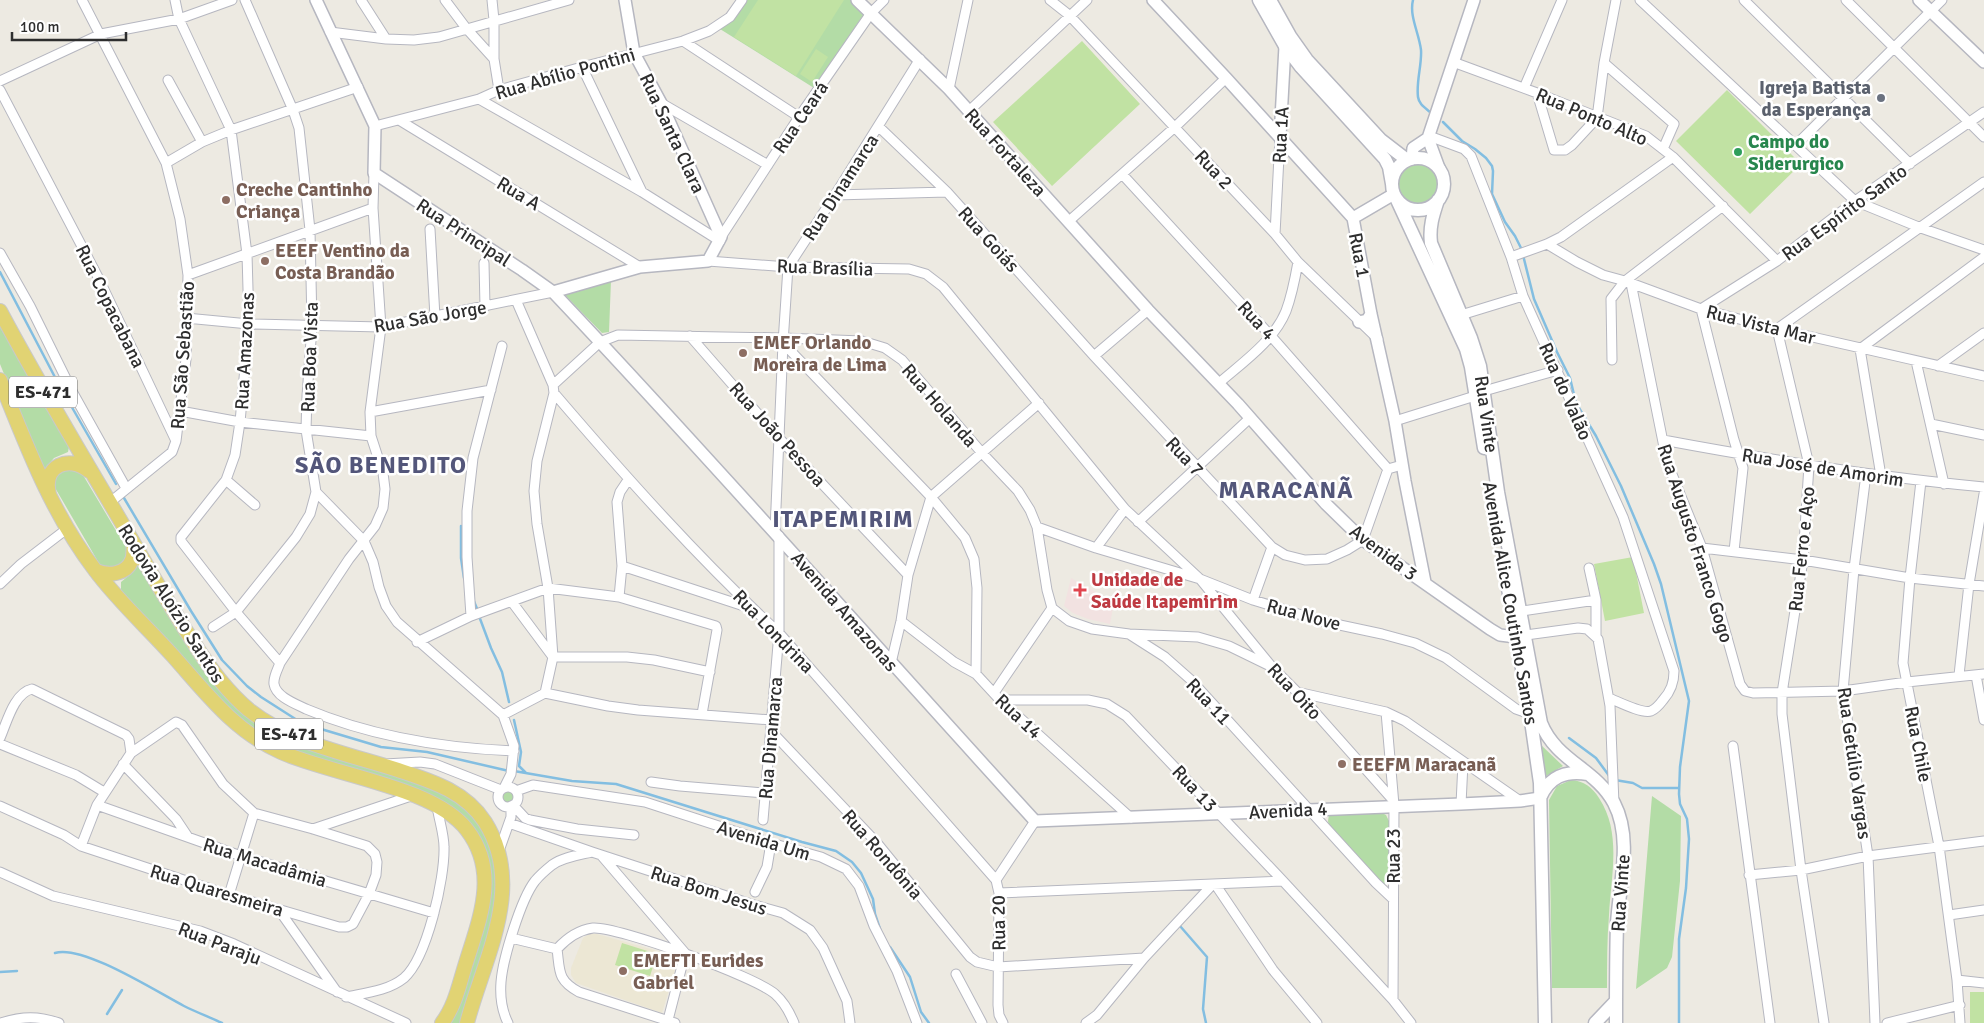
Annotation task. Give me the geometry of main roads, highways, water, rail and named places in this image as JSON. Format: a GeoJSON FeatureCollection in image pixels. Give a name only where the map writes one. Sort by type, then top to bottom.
{"type":"FeatureCollection","features":[{"type":"Feature","properties":{"kind":"main road","name":"Avenida Alice Coutinho Santos"},"geometry":{"type":"LineString","coordinates":[[1259,0],[1289,44],[1307,60],[1374,133],[1407,155]]}},
{"type":"Feature","properties":{"kind":"main road","name":"Avenida Alice Coutinho Santos"},"geometry":{"type":"LineString","coordinates":[[1270,0],[1301,67],[1385,159],[1389,167],[1394,193],[1466,349],[1480,394],[1521,636],[1539,776],[1545,1023]]}},
{"type":"Feature","properties":{"kind":"main road"},"geometry":{"type":"LineString","coordinates":[[1407,155],[1431,162],[1439,168],[1444,179],[1443,190],[1438,200],[1422,210],[1413,210],[1404,206],[1394,193],[1396,170],[1407,155]]}},
{"type":"Feature","properties":{"kind":"main road","name":"Rua Vinte"},"geometry":{"type":"LineString","coordinates":[[1438,200],[1430,225],[1431,243],[1474,346],[1480,394],[1522,610],[1521,636]]}},
{"type":"Feature","properties":{"kind":"main road","name":"Rodovia Aloízio Santos"},"geometry":{"type":"LineString","coordinates":[[0,311],[37,382],[161,592],[207,664],[237,699],[264,720],[305,741],[439,784],[457,794],[481,817],[496,842],[504,883],[501,911],[467,1023]]}},
{"type":"Feature","properties":{"kind":"main road","name":"Rodovia Aloízio Santos"},"geometry":{"type":"LineString","coordinates":[[0,380],[28,451],[50,498],[96,571],[172,655],[211,702],[249,734],[279,751],[304,761],[414,795],[458,819],[473,838],[483,861],[486,880],[484,900],[480,919],[453,1003],[442,1023]]}},
{"type":"Feature","properties":{"kind":"main road"},"geometry":{"type":"LineString","coordinates":[[50,498],[48,478],[54,469],[62,464],[72,462],[82,465],[90,471]]}},
{"type":"Feature","properties":{"kind":"main road"},"geometry":{"type":"LineString","coordinates":[[96,571],[111,574],[120,572],[132,560],[134,544]]}},
{"type":"Feature","properties":{"kind":"main road"},"geometry":{"type":"LineString","coordinates":[[1521,636],[1543,729],[1551,742],[1563,755],[1588,774]]}},
{"type":"Feature","properties":{"kind":"main road"},"geometry":{"type":"LineString","coordinates":[[1540,798],[1544,789],[1558,776],[1578,772],[1588,774]]}},
{"type":"Feature","properties":{"kind":"main road","name":"Rua Vinte"},"geometry":{"type":"LineString","coordinates":[[1588,774],[1604,790],[1614,804],[1621,826],[1624,850],[1617,924],[1616,1023]]}},
{"type":"Feature","properties":{"kind":"main road"},"geometry":{"type":"LineString","coordinates":[[1595,1023],[1616,1001]]}},
{"type":"Feature","properties":{"kind":"waterway"},"geometry":{"type":"LineString","coordinates":[[1413,0],[1412,12],[1421,50],[1418,97],[1421,104],[1430,112]]}},
{"type":"Feature","properties":{"kind":"waterway"},"geometry":{"type":"LineString","coordinates":[[1443,122],[1462,141],[1486,158],[1492,166],[1492,194],[1505,222],[1522,250]]}},
{"type":"Feature","properties":{"kind":"waterway"},"geometry":{"type":"LineString","coordinates":[[1523,255],[1534,299],[1570,378],[1576,403],[1596,436],[1621,486],[1654,564],[1661,584],[1689,701],[1680,767],[1679,794],[1680,804],[1687,819],[1689,839],[1686,888],[1679,939],[1679,1023]]}},
{"type":"Feature","properties":{"kind":"waterway"},"geometry":{"type":"LineString","coordinates":[[0,272],[58,383],[116,484]]}},
{"type":"Feature","properties":{"kind":"waterway"},"geometry":{"type":"LineString","coordinates":[[124,498],[222,660],[247,686],[261,697],[297,720],[311,726],[381,747],[427,752],[509,771]]}},
{"type":"Feature","properties":{"kind":"waterway"},"geometry":{"type":"LineString","coordinates":[[461,526],[461,558],[464,578]]}},
{"type":"Feature","properties":{"kind":"waterway"},"geometry":{"type":"LineString","coordinates":[[473,599],[478,611]]}},
{"type":"Feature","properties":{"kind":"waterway"},"geometry":{"type":"LineString","coordinates":[[479,616],[502,672],[509,702]]}},
{"type":"Feature","properties":{"kind":"waterway"},"geometry":{"type":"LineString","coordinates":[[514,720],[521,752],[519,766],[526,773]]}},
{"type":"Feature","properties":{"kind":"waterway"},"geometry":{"type":"LineString","coordinates":[[1569,738],[1596,758],[1610,777]]}},
{"type":"Feature","properties":{"kind":"waterway"},"geometry":{"type":"LineString","coordinates":[[514,771],[572,781],[616,784],[836,851],[852,862],[861,873],[873,899],[880,929]]}},
{"type":"Feature","properties":{"kind":"waterway"},"geometry":{"type":"LineString","coordinates":[[1615,780],[1633,783],[1642,788],[1679,788]]}},
{"type":"Feature","properties":{"kind":"waterway"},"geometry":{"type":"LineString","coordinates":[[1180,926],[1207,957],[1203,1009],[1206,1023]]}},
{"type":"Feature","properties":{"kind":"waterway"},"geometry":{"type":"LineString","coordinates":[[890,947],[910,977],[921,1012],[929,1023]]}},
{"type":"Feature","properties":{"kind":"waterway"},"geometry":{"type":"LineString","coordinates":[[55,953],[67,952],[101,962],[184,1006],[222,1023]]}},
{"type":"Feature","properties":{"kind":"waterway"},"geometry":{"type":"LineString","coordinates":[[0,972],[17,971]]}},
{"type":"Feature","properties":{"kind":"waterway"},"geometry":{"type":"LineString","coordinates":[[107,1014],[122,990]]}},
{"type":"Feature","properties":{"kind":"place","name":"Igreja Batista da Esperança"},"geometry":{"type":"Point","coordinates":[1881,98]}},
{"type":"Feature","properties":{"kind":"place","name":"Campo do Siderurgico"},"geometry":{"type":"Point","coordinates":[1738,152]}},
{"type":"Feature","properties":{"kind":"place","name":"Creche Cantinho Criança"},"geometry":{"type":"Point","coordinates":[226,200]}},
{"type":"Feature","properties":{"kind":"place","name":"EEEF Ventino da Costa Brandão"},"geometry":{"type":"Point","coordinates":[265,261]}},
{"type":"Feature","properties":{"kind":"place","name":"EMEF Orlando Moreira de Lima"},"geometry":{"type":"Point","coordinates":[743,353]}},
{"type":"Feature","properties":{"kind":"place","name":"Unidade de Saúde Itapemirim"},"geometry":{"type":"Point","coordinates":[1080,590]}},
{"type":"Feature","properties":{"kind":"place","name":"EEEFM Maracanã"},"geometry":{"type":"Point","coordinates":[1342,764]}},
{"type":"Feature","properties":{"kind":"place","name":"EMEFTI Eurides Gabriel"},"geometry":{"type":"Point","coordinates":[623,971]}},
{"type":"Feature","properties":{"kind":"district","name":"SÃO BENEDITO"},"geometry":{"type":"Point","coordinates":[381,465]}},
{"type":"Feature","properties":{"kind":"district","name":"MARACANÃ"},"geometry":{"type":"Point","coordinates":[1286,490]}},
{"type":"Feature","properties":{"kind":"district","name":"ITAPEMIRIM"},"geometry":{"type":"Point","coordinates":[843,519]}}]}
